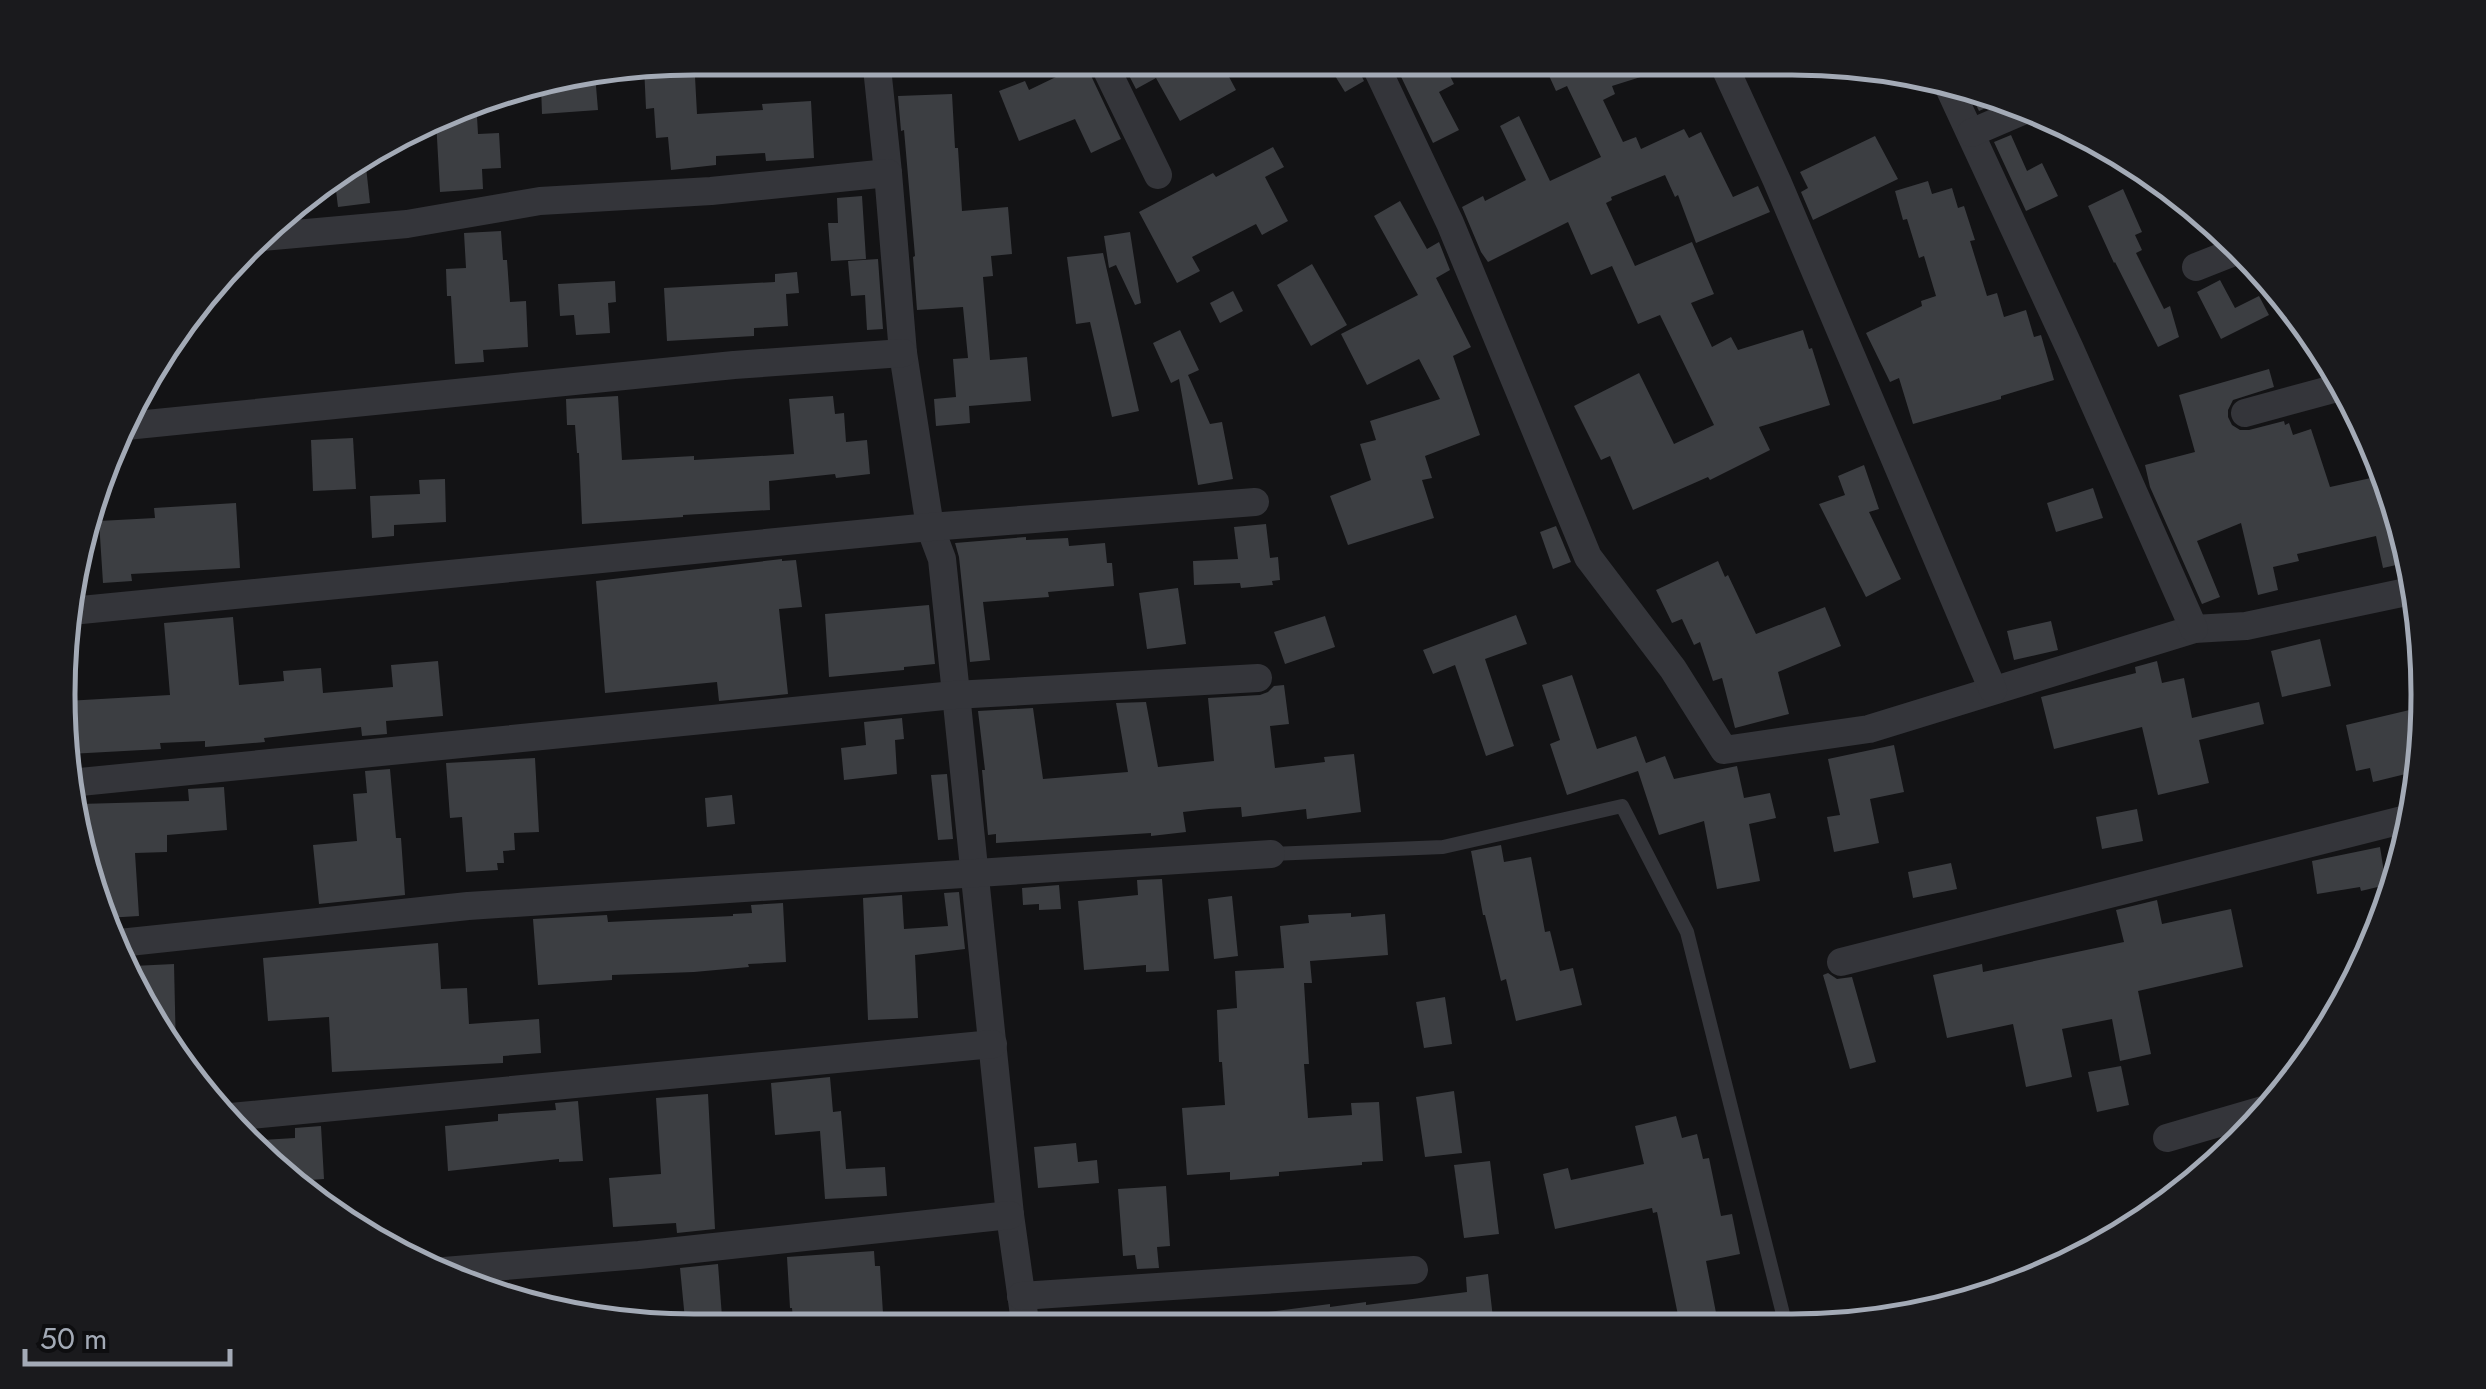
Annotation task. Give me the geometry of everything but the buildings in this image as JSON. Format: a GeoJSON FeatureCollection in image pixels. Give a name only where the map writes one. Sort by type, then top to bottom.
{"type":"FeatureCollection","features":[{"type":"Feature","properties":{"kind":"street"},"geometry":{"type":"LineString","coordinates":[[878,75],[903,353],[930,527],[942,560],[1010,1216],[1024,1314]]}},
{"type":"Feature","properties":{"kind":"street"},"geometry":{"type":"LineString","coordinates":[[1109,75],[1158,175]]}},
{"type":"Feature","properties":{"kind":"street"},"geometry":{"type":"LineString","coordinates":[[1380,75],[1450,223],[1588,557],[1673,669],[1724,750],[1869,729],[2194,628],[2246,626],[2402,594]]}},
{"type":"Feature","properties":{"kind":"street"},"geometry":{"type":"LineString","coordinates":[[1728,75],[1993,690]]}},
{"type":"Feature","properties":{"kind":"street"},"geometry":{"type":"LineString","coordinates":[[1953,96],[2194,628]]}},
{"type":"Feature","properties":{"kind":"street"},"geometry":{"type":"LineString","coordinates":[[1971,133],[2013,116]]}},
{"type":"Feature","properties":{"kind":"street"},"geometry":{"type":"LineString","coordinates":[[279,235],[407,224],[540,201],[711,192],[888,172]]}},
{"type":"Feature","properties":{"kind":"street"},"geometry":{"type":"LineString","coordinates":[[2196,267],[2228,254]]}},
{"type":"Feature","properties":{"kind":"street"},"geometry":{"type":"LineString","coordinates":[[137,425],[715,367],[903,353]]}},
{"type":"Feature","properties":{"kind":"street"},"geometry":{"type":"LineString","coordinates":[[2245,413],[2331,390]]}},
{"type":"Feature","properties":{"kind":"street"},"geometry":{"type":"LineString","coordinates":[[81,611],[930,527],[1255,502]]}},
{"type":"Feature","properties":{"kind":"street"},"geometry":{"type":"LineString","coordinates":[[81,781],[954,695],[1258,678]]}},
{"type":"Feature","properties":{"kind":"street"},"geometry":{"type":"LineString","coordinates":[[1841,962],[2398,821]]}},
{"type":"Feature","properties":{"kind":"street"},"geometry":{"type":"LineString","coordinates":[[127,942],[468,906],[1271,854]]}},
{"type":"Feature","properties":{"kind":"street"},"geometry":{"type":"LineString","coordinates":[[241,1116],[994,1044]]}},
{"type":"Feature","properties":{"kind":"street"},"geometry":{"type":"LineString","coordinates":[[2167,1138],[2246,1115]]}},
{"type":"Feature","properties":{"kind":"street"},"geometry":{"type":"LineString","coordinates":[[464,1269],[1010,1216]]}},
{"type":"Feature","properties":{"kind":"street"},"geometry":{"type":"LineString","coordinates":[[1021,1296],[1414,1270]]}},
{"type":"Feature","properties":{"kind":"lane"},"geometry":{"type":"LineString","coordinates":[[1271,854],[1444,847],[1622,806],[1687,932],[1783,1314]]}}]}
